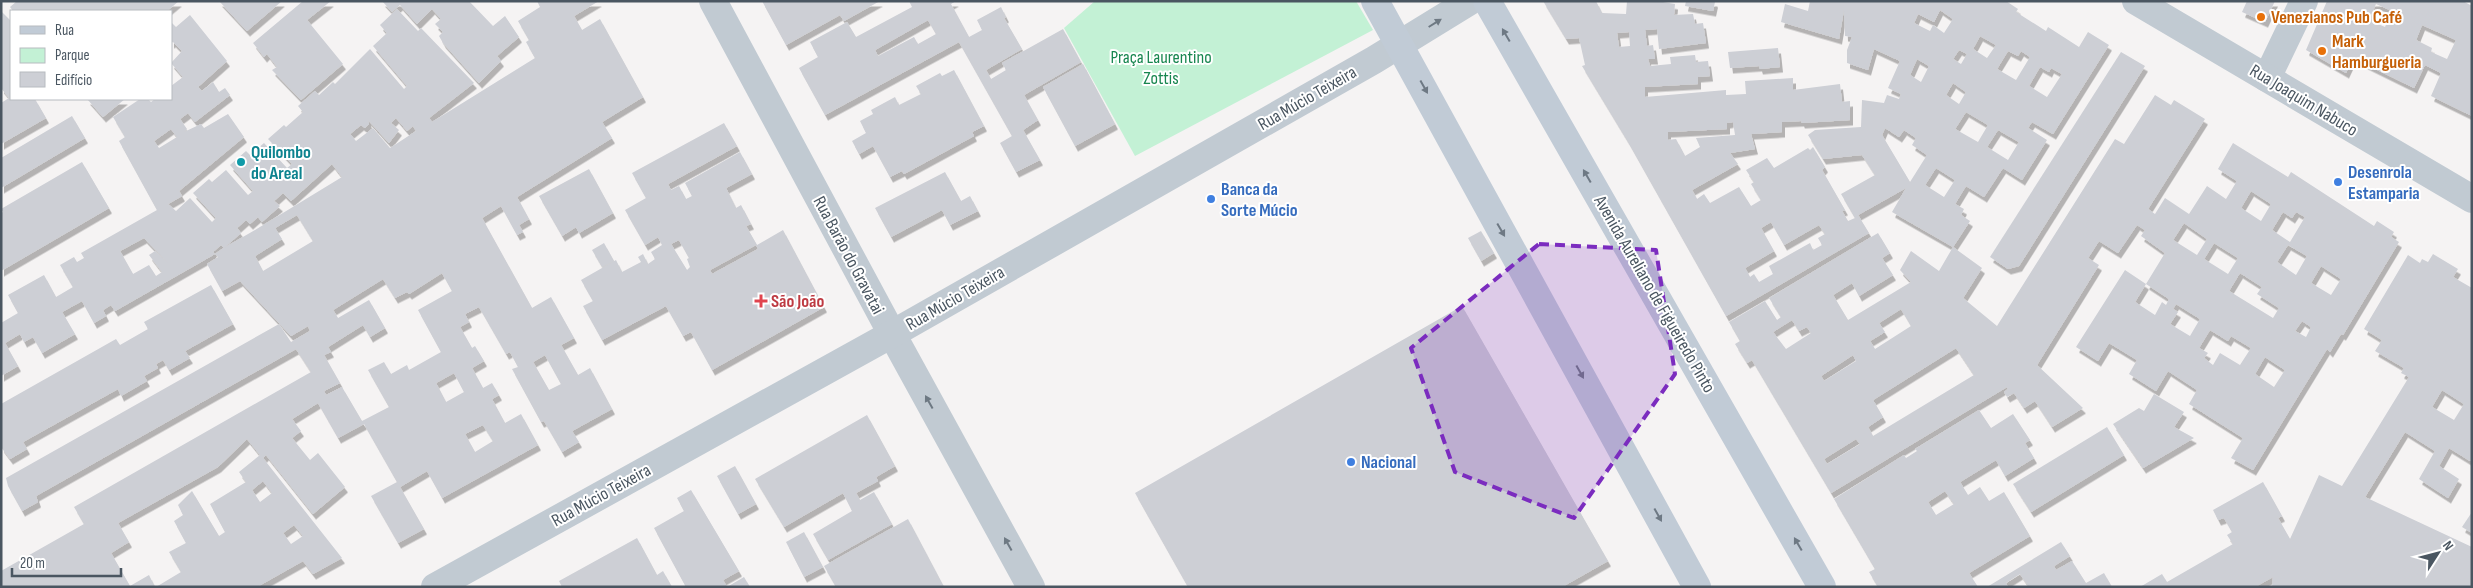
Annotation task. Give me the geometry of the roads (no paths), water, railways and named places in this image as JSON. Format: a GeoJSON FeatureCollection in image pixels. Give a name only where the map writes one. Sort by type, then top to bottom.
{"type":"FeatureCollection","features":[{"type":"Feature","properties":{"kind":"main road"},"geometry":{"type":"LineString","coordinates":[[1375,1],[1697,587]]}},
{"type":"Feature","properties":{"kind":"main road","name":"Avenida Aureliano de Figueiredo Pinto"},"geometry":{"type":"LineString","coordinates":[[1487,1],[1822,587]]}},
{"type":"Feature","properties":{"kind":"street","name":"Rua Barão do Gravatai"},"geometry":{"type":"LineString","coordinates":[[713,1],[1031,587]]}},
{"type":"Feature","properties":{"kind":"street","name":"Rua Múcio Teixeira"},"geometry":{"type":"LineString","coordinates":[[435,587],[892,334],[1400,44],[1470,1]]}},
{"type":"Feature","properties":{"kind":"street","name":"Rua Joaquim Nabuco"},"geometry":{"type":"LineString","coordinates":[[2136,1],[2472,199]]}},
{"type":"Feature","properties":{"kind":"street"},"geometry":{"type":"LineString","coordinates":[[2267,78],[2304,1]]}},
{"type":"Feature","properties":{"kind":"place","name":"Venezianos Pub Café"},"geometry":{"type":"Point","coordinates":[2261,17]}},
{"type":"Feature","properties":{"kind":"place","name":"Mark Hamburgueria"},"geometry":{"type":"Point","coordinates":[2322,51]}},
{"type":"Feature","properties":{"kind":"place","name":"Quilombo do Areal"},"geometry":{"type":"Point","coordinates":[241,162]}},
{"type":"Feature","properties":{"kind":"place","name":"Desenrola Estamparia"},"geometry":{"type":"Point","coordinates":[2338,182]}},
{"type":"Feature","properties":{"kind":"place","name":"Banca da Sorte Múcio"},"geometry":{"type":"Point","coordinates":[1211,199]}},
{"type":"Feature","properties":{"kind":"place","name":"São João"},"geometry":{"type":"Point","coordinates":[761,301]}},
{"type":"Feature","properties":{"kind":"place","name":"Nacional"},"geometry":{"type":"Point","coordinates":[1351,462]}},
{"type":"Feature","properties":{"kind":"park label","name":"Praça Laurentino Zottis"},"geometry":{"type":"Point","coordinates":[1161,67]}}]}
